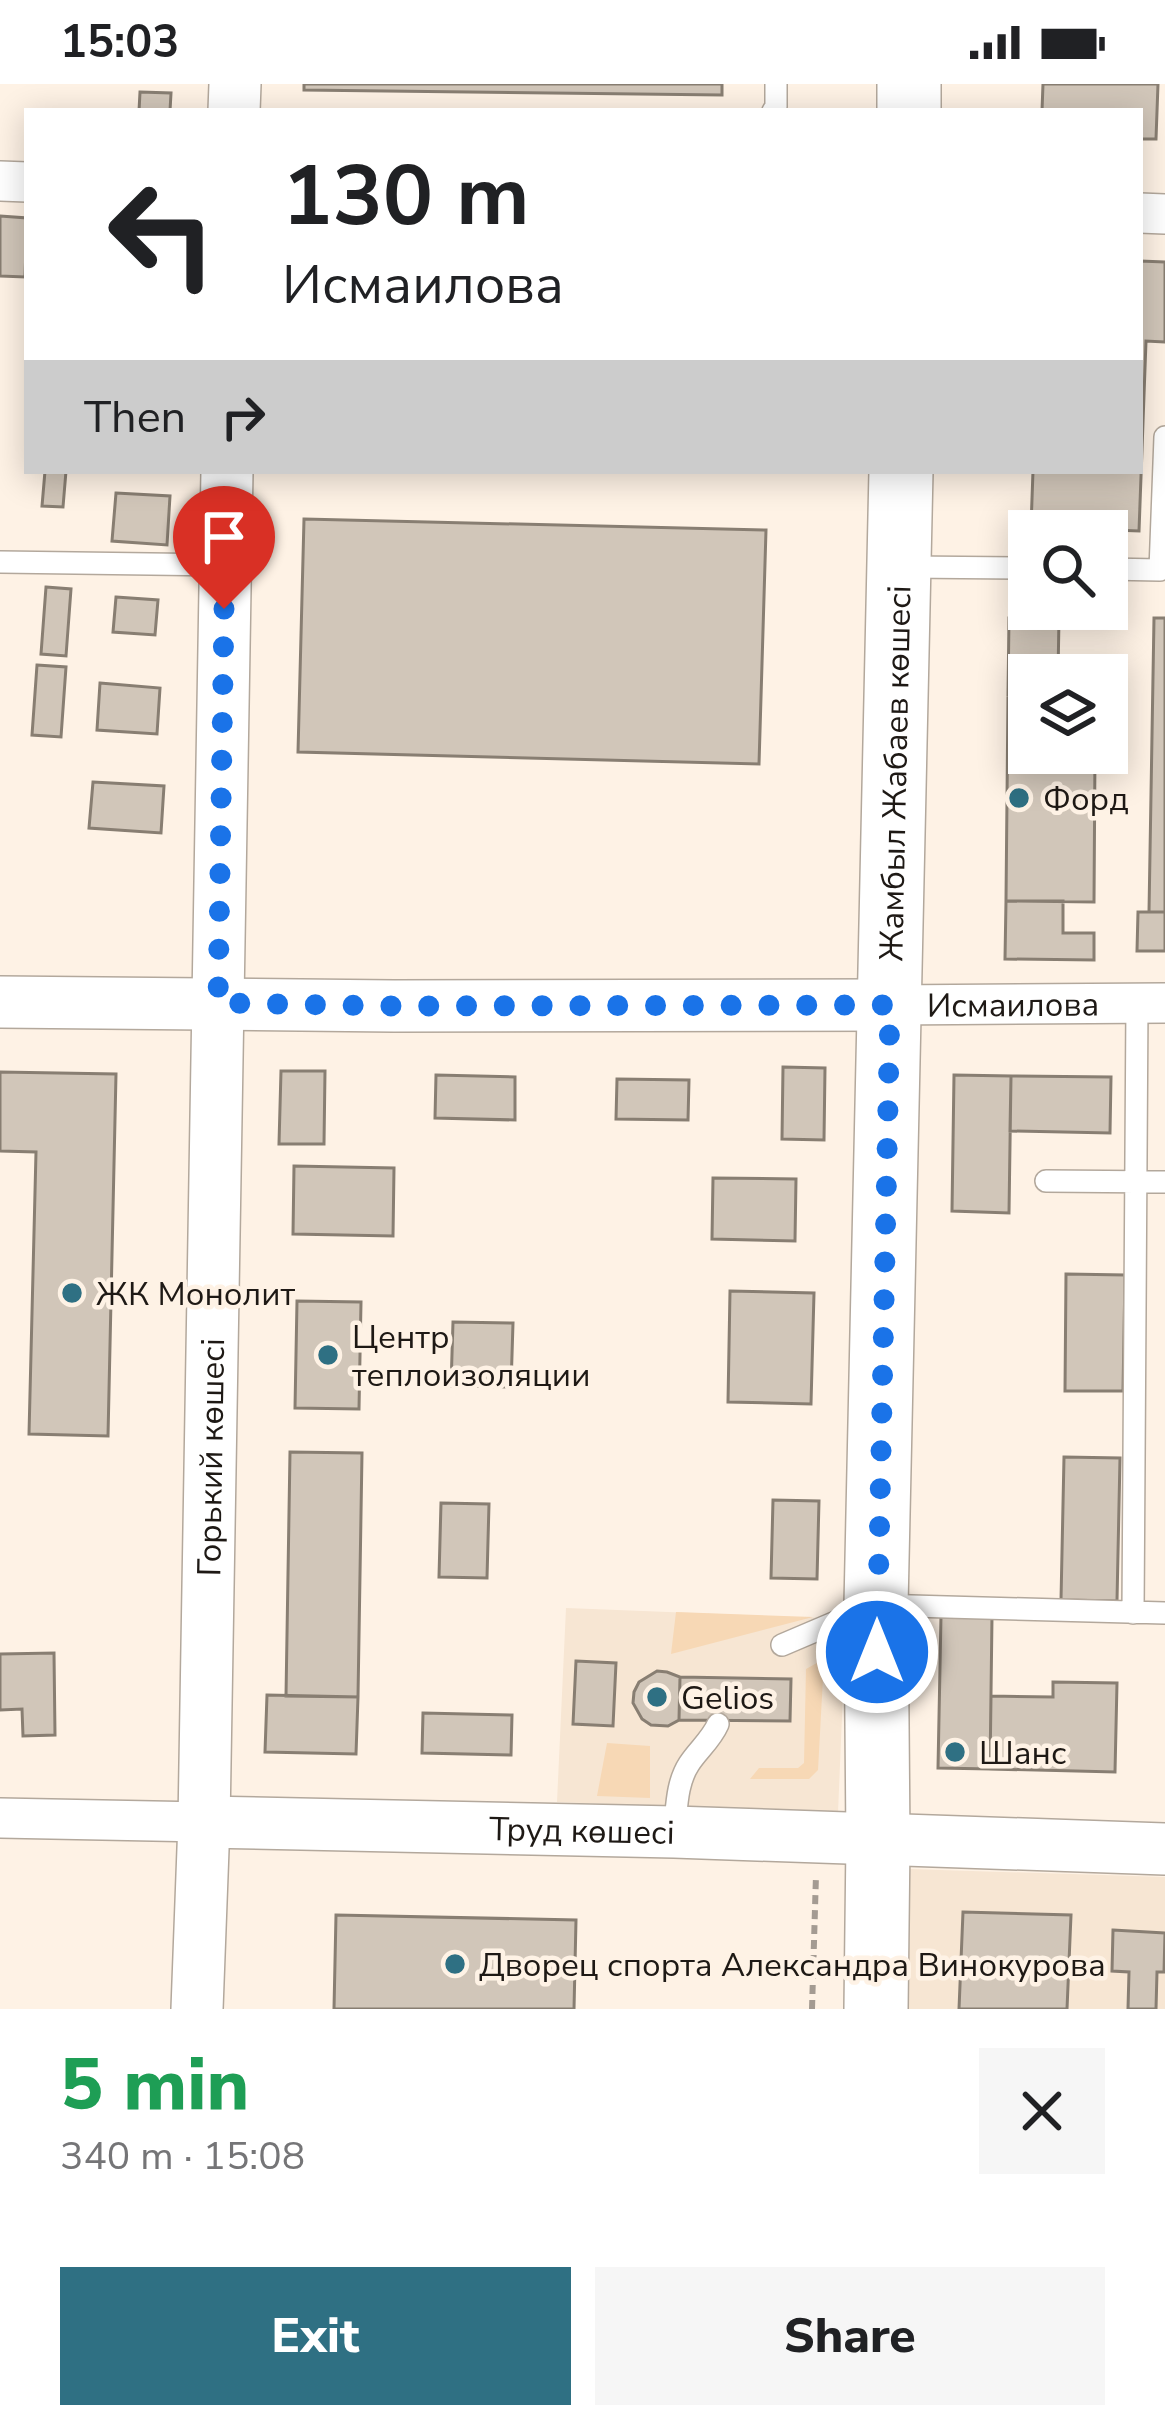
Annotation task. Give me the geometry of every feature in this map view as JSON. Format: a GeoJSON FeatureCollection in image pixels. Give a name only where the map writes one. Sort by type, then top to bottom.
{"type":"FeatureCollection","features":[{"type":"Feature","properties":{"kind":"main road","name":"Жамбыл Жабаев көшесі"},"geometry":{"type":"LineString","coordinates":[[877,2009],[876,1605],[901,474]]}},
{"type":"Feature","properties":{"kind":"street","name":"Горький көшесі"},"geometry":{"type":"LineString","coordinates":[[197,2009],[227,474]]}},
{"type":"Feature","properties":{"kind":"street","name":"Исмаилова"},"geometry":{"type":"LineString","coordinates":[[0,1002],[394,1006],[1151,1003]]}},
{"type":"Feature","properties":{"kind":"street","name":"Труд көшесі"},"geometry":{"type":"LineString","coordinates":[[0,1817],[1165,1849]]}},
{"type":"Feature","properties":{"kind":"lane"},"geometry":{"type":"LineString","coordinates":[[1128,569],[1163,570],[1165,437]]}},
{"type":"Feature","properties":{"kind":"lane"},"geometry":{"type":"LineString","coordinates":[[0,562],[225,565]]}},
{"type":"Feature","properties":{"kind":"lane"},"geometry":{"type":"LineString","coordinates":[[900,567],[1008,568]]}},
{"type":"Feature","properties":{"kind":"lane"},"geometry":{"type":"LineString","coordinates":[[1133,1613],[1137,1181],[1151,1003]]}},
{"type":"Feature","properties":{"kind":"lane"},"geometry":{"type":"LineString","coordinates":[[1046,1181],[1165,1182]]}},
{"type":"Feature","properties":{"kind":"lane"},"geometry":{"type":"LineString","coordinates":[[782,1646],[876,1605],[1165,1613]]}},
{"type":"Feature","properties":{"kind":"lane"},"geometry":{"type":"LineString","coordinates":[[674,1832],[682,1778],[718,1724]]}},
{"type":"Feature","properties":{"kind":"path"},"geometry":{"type":"LineString","coordinates":[[812,2009],[817,1838]]}},
{"type":"Feature","properties":{"kind":"shaded area"},"geometry":{"type":"Polygon","coordinates":[[[566,1608],[846,1619],[838,1813],[557,1802],[566,1608]]]}},
{"type":"Feature","properties":{"kind":"shaded area"},"geometry":{"type":"Polygon","coordinates":[[[676,1612],[813,1617],[671,1654],[676,1612]]]}},
{"type":"Feature","properties":{"kind":"shaded area"},"geometry":{"type":"Polygon","coordinates":[[[824,1659],[818,1770],[809,1779],[750,1779],[759,1768],[798,1768],[804,1763],[806,1669],[824,1659]]]}},
{"type":"Feature","properties":{"kind":"shaded area"},"geometry":{"type":"Polygon","coordinates":[[[607,1743],[650,1746],[650,1798],[597,1796],[607,1743]]]}},
{"type":"Feature","properties":{"kind":"shaded area"},"geometry":{"type":"Polygon","coordinates":[[[909,1869],[1165,1877],[1165,2009],[906,2009],[909,1869]]]}},
{"type":"Feature","properties":{"kind":"building"},"geometry":{"type":"Polygon","coordinates":[[[304,84],[722,84],[722,95],[304,90],[304,84]]]}},
{"type":"Feature","properties":{"kind":"building"},"geometry":{"type":"Polygon","coordinates":[[[1043,84],[1158,84],[1156,139],[1143,139],[1143,108],[1042,108],[1043,84]]]}},
{"type":"Feature","properties":{"kind":"building"},"geometry":{"type":"Polygon","coordinates":[[[140,92],[171,93],[170,108],[139,108],[140,92]]]}},
{"type":"Feature","properties":{"kind":"building"},"geometry":{"type":"Polygon","coordinates":[[[0,216],[24,218],[24,277],[0,276],[0,216]]]}},
{"type":"Feature","properties":{"kind":"building"},"geometry":{"type":"Polygon","coordinates":[[[1143,261],[1165,262],[1165,342],[1146,341],[1143,422],[1143,261]]]}},
{"type":"Feature","properties":{"kind":"building"},"geometry":{"type":"Polygon","coordinates":[[[45,474],[66,474],[63,507],[42,506],[45,474]]]}},
{"type":"Feature","properties":{"kind":"building"},"geometry":{"type":"Polygon","coordinates":[[[1033,474],[1141,474],[1139,531],[1128,531],[1128,510],[1032,510],[1033,474]]]}},
{"type":"Feature","properties":{"kind":"building"},"geometry":{"type":"Polygon","coordinates":[[[116,493],[170,496],[167,545],[112,541],[116,493]]]}},
{"type":"Feature","properties":{"kind":"building"},"geometry":{"type":"Polygon","coordinates":[[[304,519],[766,530],[759,764],[298,752],[304,519]]]}},
{"type":"Feature","properties":{"kind":"building"},"geometry":{"type":"Polygon","coordinates":[[[46,587],[71,589],[66,656],[41,654],[46,587]]]}},
{"type":"Feature","properties":{"kind":"building"},"geometry":{"type":"Polygon","coordinates":[[[116,597],[158,600],[155,635],[113,632],[116,597]]]}},
{"type":"Feature","properties":{"kind":"building"},"geometry":{"type":"Polygon","coordinates":[[[1154,618],[1165,618],[1165,912],[1149,912],[1154,618]]]}},
{"type":"Feature","properties":{"kind":"building"},"geometry":{"type":"Polygon","coordinates":[[[1009,630],[1059,630],[1058,654],[1009,654],[1009,630]]]}},
{"type":"Feature","properties":{"kind":"building"},"geometry":{"type":"Polygon","coordinates":[[[37,665],[66,667],[61,737],[32,735],[37,665]]]}},
{"type":"Feature","properties":{"kind":"building"},"geometry":{"type":"Polygon","coordinates":[[[100,683],[160,688],[157,734],[97,730],[100,683]]]}},
{"type":"Feature","properties":{"kind":"building"},"geometry":{"type":"Polygon","coordinates":[[[1008,695],[1008,774],[1095,774],[1094,902],[1006,901],[1008,695]]]}},
{"type":"Feature","properties":{"kind":"building"},"geometry":{"type":"Polygon","coordinates":[[[93,782],[164,786],[161,833],[89,828],[93,782]]]}},
{"type":"Feature","properties":{"kind":"building"},"geometry":{"type":"Polygon","coordinates":[[[1006,901],[1063,901],[1063,933],[1094,933],[1094,960],[1005,959],[1006,901]]]}},
{"type":"Feature","properties":{"kind":"building"},"geometry":{"type":"Polygon","coordinates":[[[1138,912],[1165,912],[1165,951],[1137,951],[1138,912]]]}},
{"type":"Feature","properties":{"kind":"building"},"geometry":{"type":"Polygon","coordinates":[[[783,1067],[825,1068],[824,1140],[782,1139],[783,1067]]]}},
{"type":"Feature","properties":{"kind":"building"},"geometry":{"type":"Polygon","coordinates":[[[281,1071],[325,1071],[324,1144],[279,1144],[281,1071]]]}},
{"type":"Feature","properties":{"kind":"building","name":"ЖК Монолит"},"geometry":{"type":"Polygon","coordinates":[[[0,1072],[116,1074],[108,1436],[29,1434],[36,1152],[0,1151],[0,1072]]]}},
{"type":"Feature","properties":{"kind":"building"},"geometry":{"type":"Polygon","coordinates":[[[436,1075],[515,1077],[515,1120],[435,1118],[436,1075]]]}},
{"type":"Feature","properties":{"kind":"building"},"geometry":{"type":"Polygon","coordinates":[[[954,1075],[1011,1076],[1009,1213],[952,1211],[954,1075]]]}},
{"type":"Feature","properties":{"kind":"building"},"geometry":{"type":"Polygon","coordinates":[[[1011,1076],[1111,1077],[1110,1133],[1010,1131],[1011,1076]]]}},
{"type":"Feature","properties":{"kind":"building"},"geometry":{"type":"Polygon","coordinates":[[[617,1079],[689,1080],[688,1120],[616,1119],[617,1079]]]}},
{"type":"Feature","properties":{"kind":"building"},"geometry":{"type":"Polygon","coordinates":[[[294,1166],[394,1168],[393,1236],[293,1234],[294,1166]]]}},
{"type":"Feature","properties":{"kind":"building"},"geometry":{"type":"Polygon","coordinates":[[[713,1178],[796,1179],[795,1241],[712,1239],[713,1178]]]}},
{"type":"Feature","properties":{"kind":"building"},"geometry":{"type":"Polygon","coordinates":[[[1066,1274],[1125,1275],[1123,1391],[1065,1391],[1066,1274]]]}},
{"type":"Feature","properties":{"kind":"building"},"geometry":{"type":"Polygon","coordinates":[[[730,1291],[814,1293],[811,1404],[728,1402],[730,1291]]]}},
{"type":"Feature","properties":{"kind":"building","name":"Центр теплоизоляции"},"geometry":{"type":"Polygon","coordinates":[[[297,1301],[361,1302],[359,1409],[295,1408],[297,1301]]]}},
{"type":"Feature","properties":{"kind":"building"},"geometry":{"type":"Polygon","coordinates":[[[453,1322],[513,1323],[511,1387],[451,1386],[453,1322]]]}},
{"type":"Feature","properties":{"kind":"building"},"geometry":{"type":"Polygon","coordinates":[[[290,1452],[362,1453],[358,1697],[286,1696],[290,1452]]]}},
{"type":"Feature","properties":{"kind":"building"},"geometry":{"type":"Polygon","coordinates":[[[1064,1457],[1120,1458],[1117,1601],[1061,1600],[1064,1457]]]}},
{"type":"Feature","properties":{"kind":"building"},"geometry":{"type":"Polygon","coordinates":[[[773,1500],[819,1501],[817,1579],[771,1578],[773,1500]]]}},
{"type":"Feature","properties":{"kind":"building"},"geometry":{"type":"Polygon","coordinates":[[[441,1503],[489,1504],[487,1578],[439,1577],[441,1503]]]}},
{"type":"Feature","properties":{"kind":"building"},"geometry":{"type":"Polygon","coordinates":[[[941,1616],[992,1617],[990,1769],[938,1768],[941,1616]]]}},
{"type":"Feature","properties":{"kind":"building"},"geometry":{"type":"Polygon","coordinates":[[[54,1653],[55,1735],[23,1736],[22,1709],[0,1710],[0,1654],[54,1653]]]}},
{"type":"Feature","properties":{"kind":"building"},"geometry":{"type":"Polygon","coordinates":[[[576,1661],[616,1663],[613,1726],[573,1724],[576,1661]]]}},
{"type":"Feature","properties":{"kind":"building","name":"Gelios"},"geometry":{"type":"Polygon","coordinates":[[[657,1671],[680,1677],[679,1720],[668,1726],[651,1725],[633,1703],[639,1682],[657,1671]]]}},
{"type":"Feature","properties":{"kind":"building"},"geometry":{"type":"Polygon","coordinates":[[[680,1677],[791,1679],[790,1721],[679,1720],[680,1677]]]}},
{"type":"Feature","properties":{"kind":"building"},"geometry":{"type":"Polygon","coordinates":[[[1053,1682],[1117,1683],[1115,1772],[990,1769],[991,1696],[1053,1697],[1053,1682]]]}},
{"type":"Feature","properties":{"kind":"building"},"geometry":{"type":"Polygon","coordinates":[[[267,1695],[358,1697],[356,1754],[265,1752],[267,1695]]]}},
{"type":"Feature","properties":{"kind":"building"},"geometry":{"type":"Polygon","coordinates":[[[423,1713],[512,1715],[511,1755],[422,1753],[423,1713]]]}},
{"type":"Feature","properties":{"kind":"building"},"geometry":{"type":"Polygon","coordinates":[[[963,1912],[1071,1915],[1067,2009],[959,2009],[963,1912]]]}},
{"type":"Feature","properties":{"kind":"building","name":"Дворец спорта Александра Винокурова"},"geometry":{"type":"Polygon","coordinates":[[[336,1915],[576,1920],[574,2009],[334,2009],[336,1915]]]}},
{"type":"Feature","properties":{"kind":"building"},"geometry":{"type":"Polygon","coordinates":[[[1113,1930],[1165,1933],[1156,2009],[1128,2009],[1129,1972],[1112,1971],[1113,1930]]]}},
{"type":"Feature","properties":{"kind":"place","name":"Форд"},"geometry":{"type":"Point","coordinates":[1019,798]}},
{"type":"Feature","properties":{"kind":"place","name":"ЖК Монолит"},"geometry":{"type":"Point","coordinates":[72,1293]}},
{"type":"Feature","properties":{"kind":"place","name":"Центр теплоизоляции"},"geometry":{"type":"Point","coordinates":[328,1355]}},
{"type":"Feature","properties":{"kind":"place","name":"Gelios"},"geometry":{"type":"Point","coordinates":[657,1697]}},
{"type":"Feature","properties":{"kind":"place","name":"Шанс"},"geometry":{"type":"Point","coordinates":[955,1752]}},
{"type":"Feature","properties":{"kind":"place","name":"Дворец спорта Александра Винокурова"},"geometry":{"type":"Point","coordinates":[455,1964]}},
{"type":"Feature","properties":{"kind":"route"},"geometry":{"type":"LineString","coordinates":[[224,609],[218,1003],[890,1005],[877,1652]]}}]}
